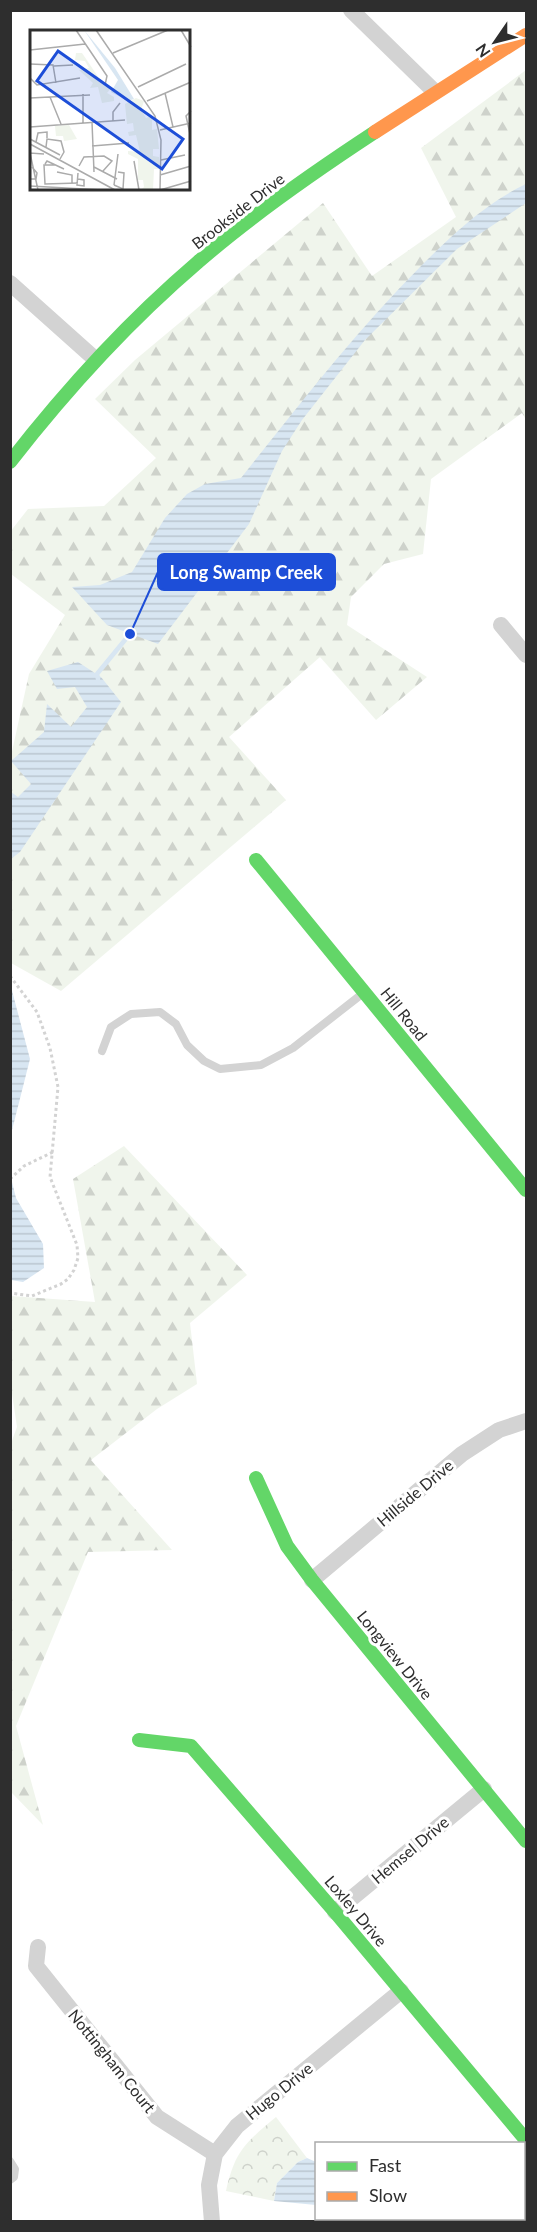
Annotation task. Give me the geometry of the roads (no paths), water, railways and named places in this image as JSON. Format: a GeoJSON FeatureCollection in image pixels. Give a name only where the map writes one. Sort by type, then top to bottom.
{"type":"FeatureCollection","features":[{"type":"Feature","properties":{"kind":"street"},"geometry":{"type":"LineString","coordinates":[[351,10],[435,92]]}},
{"type":"Feature","properties":{"kind":"street","name":"Brookside Drive"},"geometry":{"type":"LineString","coordinates":[[10,462],[95,360],[203,258],[314,173],[435,92],[526,35]]}},
{"type":"Feature","properties":{"kind":"street"},"geometry":{"type":"LineString","coordinates":[[10,282],[95,360]]}},
{"type":"Feature","properties":{"kind":"street"},"geometry":{"type":"LineString","coordinates":[[501,625],[526,655]]}},
{"type":"Feature","properties":{"kind":"street","name":"Hill Road"},"geometry":{"type":"LineString","coordinates":[[256,860],[526,1191]]}},
{"type":"Feature","properties":{"kind":"street","name":"Hillside Drive"},"geometry":{"type":"LineString","coordinates":[[312,1580],[462,1454],[500,1430],[526,1421]]}},
{"type":"Feature","properties":{"kind":"street","name":"Longview Drive"},"geometry":{"type":"LineString","coordinates":[[256,1478],[287,1546],[312,1580],[526,1841]]}},
{"type":"Feature","properties":{"kind":"street","name":"Loxley Drive"},"geometry":{"type":"LineString","coordinates":[[139,1740],[191,1746],[335,1912],[526,2140]]}},
{"type":"Feature","properties":{"kind":"street","name":"Hemsel Drive"},"geometry":{"type":"LineString","coordinates":[[335,1912],[484,1789]]}},
{"type":"Feature","properties":{"kind":"street","name":"Nottingham Court"},"geometry":{"type":"LineString","coordinates":[[38,1947],[36,1966],[157,2117],[215,2154]]}},
{"type":"Feature","properties":{"kind":"street","name":"Hugo Drive"},"geometry":{"type":"LineString","coordinates":[[212,2222],[209,2185],[215,2154],[237,2126],[401,1991]]}},
{"type":"Feature","properties":{"kind":"lane"},"geometry":{"type":"LineString","coordinates":[[102,1051],[111,1027],[131,1014],[160,1012],[176,1023],[187,1045],[204,1061],[220,1070],[261,1065],[293,1047],[365,992]]}},
{"type":"Feature","properties":{"kind":"lane"},"geometry":{"type":"LineString","coordinates":[[10,2162],[15,2169],[14,2177],[10,2180]]}},
{"type":"Feature","properties":{"kind":"waterway"},"geometry":{"type":"LineString","coordinates":[[98,679],[97,674],[134,629]]}},
{"type":"Feature","properties":{"kind":"place","name":"Long Swamp Creek"},"geometry":{"type":"Point","coordinates":[130,634]}}]}
